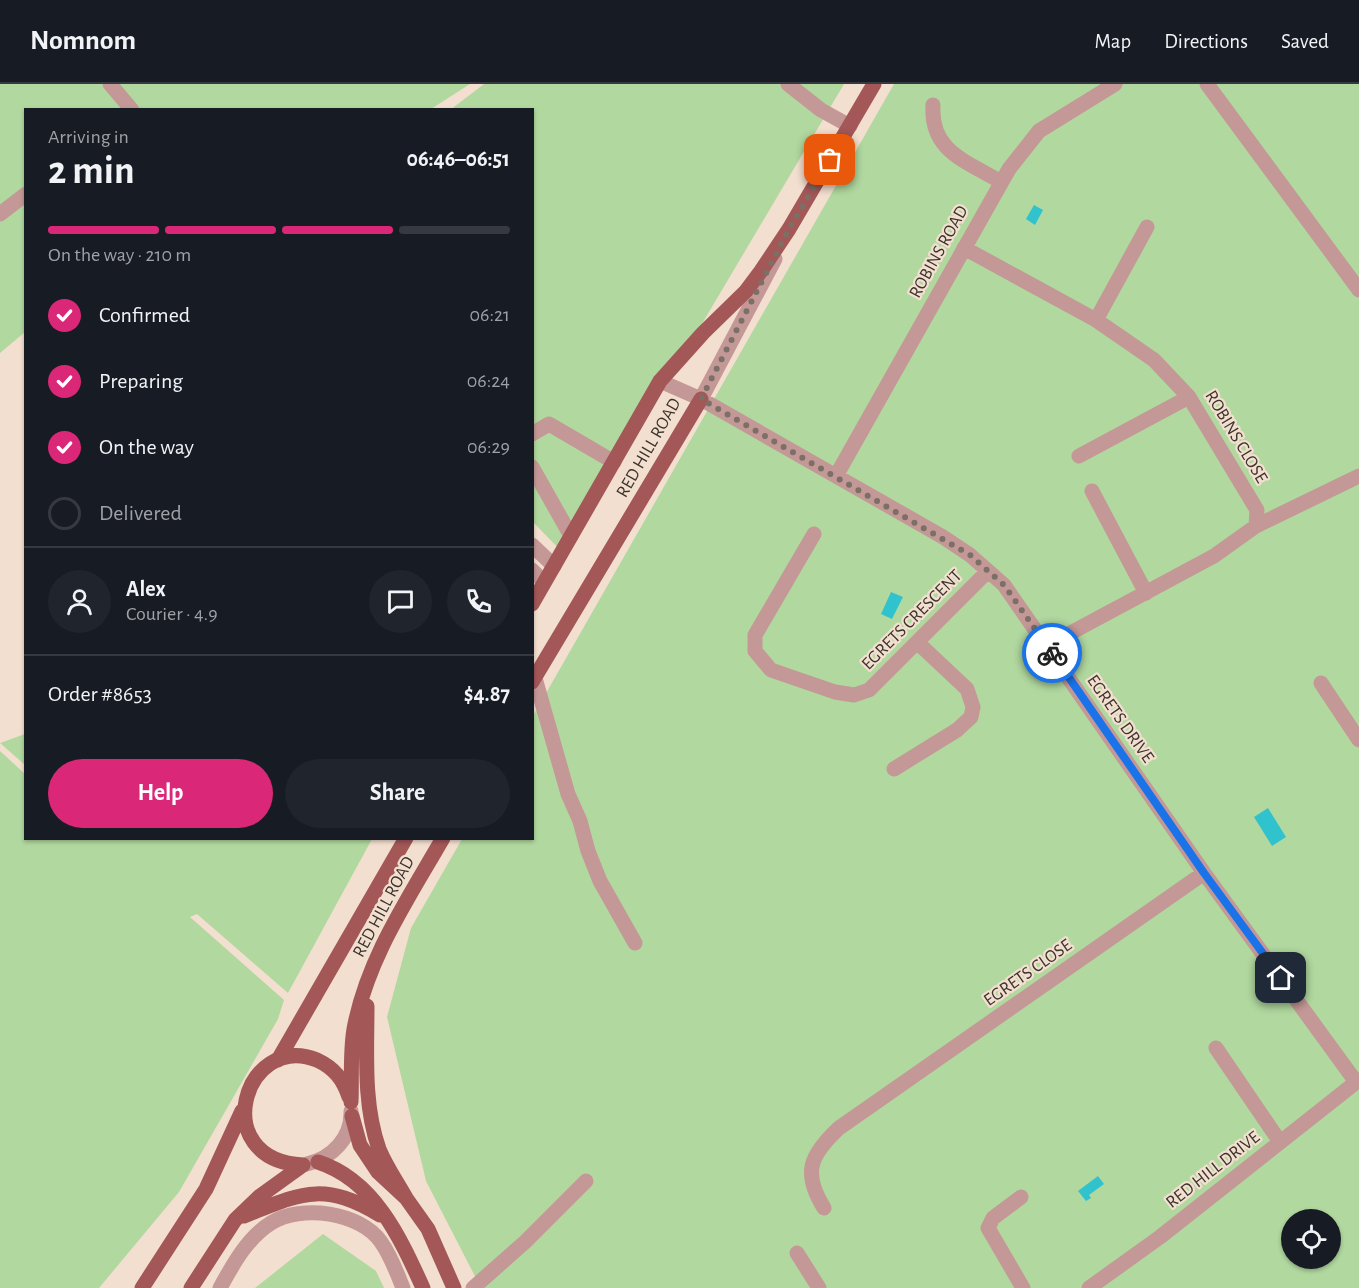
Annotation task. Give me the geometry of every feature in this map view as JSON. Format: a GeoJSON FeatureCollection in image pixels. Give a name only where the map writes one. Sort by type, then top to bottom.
{"type":"FeatureCollection","features":[{"type":"Feature","properties":{"kind":"main road","name":"RED HILL ROAD"},"geometry":{"type":"LineString","coordinates":[[534,600],[660,381],[702,333],[746,291],[789,229],[874,84]]}},
{"type":"Feature","properties":{"kind":"main road","name":"RED HILL ROAD"},"geometry":{"type":"LineString","coordinates":[[534,680],[701,399]]}},
{"type":"Feature","properties":{"kind":"main road","name":"RED HILL ROAD"},"geometry":{"type":"LineString","coordinates":[[278,1060],[405,840]]}},
{"type":"Feature","properties":{"kind":"main road","name":"RED HILL ROAD"},"geometry":{"type":"LineString","coordinates":[[351,1109],[354,1030],[366,985],[378,954],[442,840]]}},
{"type":"Feature","properties":{"kind":"main road"},"geometry":{"type":"LineString","coordinates":[[366,985],[367,1075],[373,1130],[385,1161],[406,1198],[428,1229],[455,1288]]}},
{"type":"Feature","properties":{"kind":"main road"},"geometry":{"type":"LineString","coordinates":[[142,1288],[206,1189],[243,1109],[246,1093],[254,1079],[264,1068],[278,1060],[294,1057],[310,1058],[326,1064],[338,1074],[351,1109],[360,1145],[378,1172],[406,1198]]}},
{"type":"Feature","properties":{"kind":"main road"},"geometry":{"type":"LineString","coordinates":[[243,1109],[248,1131],[260,1150],[273,1160],[287,1164],[310,1163],[343,1172],[358,1184],[390,1221],[423,1288]]}},
{"type":"Feature","properties":{"kind":"main road"},"geometry":{"type":"LineString","coordinates":[[191,1288],[235,1220],[260,1196],[310,1163]]}},
{"type":"Feature","properties":{"kind":"main road"},"geometry":{"type":"LineString","coordinates":[[235,1220],[293,1198],[319,1194],[345,1196],[390,1221]]}},
{"type":"Feature","properties":{"kind":"street"},"geometry":{"type":"LineString","coordinates":[[110,84],[130,108]]}},
{"type":"Feature","properties":{"kind":"street"},"geometry":{"type":"LineString","coordinates":[[788,84],[821,110],[850,126]]}},
{"type":"Feature","properties":{"kind":"street","name":"ROBINS ROAD"},"geometry":{"type":"LineString","coordinates":[[836,476],[1001,182],[1039,131],[1115,84]]}},
{"type":"Feature","properties":{"kind":"street"},"geometry":{"type":"LineString","coordinates":[[1207,84],[1359,290]]}},
{"type":"Feature","properties":{"kind":"street"},"geometry":{"type":"LineString","coordinates":[[933,105],[934,131],[939,140],[947,149],[1001,182]]}},
{"type":"Feature","properties":{"kind":"street"},"geometry":{"type":"LineString","coordinates":[[0,214],[24,196]]}},
{"type":"Feature","properties":{"kind":"street"},"geometry":{"type":"LineString","coordinates":[[1096,320],[1147,227]]}},
{"type":"Feature","properties":{"kind":"street","name":"RED HILL ROAD"},"geometry":{"type":"LineString","coordinates":[[701,399],[789,229]]}},
{"type":"Feature","properties":{"kind":"street","name":"ROBINS CLOSE"},"geometry":{"type":"LineString","coordinates":[[964,248],[1096,320],[1154,360],[1189,397],[1257,510],[1256,526]]}},
{"type":"Feature","properties":{"kind":"street","name":"EGRETS DRIVE"},"geometry":{"type":"LineString","coordinates":[[660,381],[701,399],[944,537],[1004,585],[1048,645],[1204,873],[1358,1081]]}},
{"type":"Feature","properties":{"kind":"street"},"geometry":{"type":"LineString","coordinates":[[1078,456],[1189,397]]}},
{"type":"Feature","properties":{"kind":"street"},"geometry":{"type":"LineString","coordinates":[[534,433],[549,424],[614,462]]}},
{"type":"Feature","properties":{"kind":"street"},"geometry":{"type":"LineString","coordinates":[[534,471],[571,536]]}},
{"type":"Feature","properties":{"kind":"street"},"geometry":{"type":"LineString","coordinates":[[1048,645],[1214,556],[1256,526],[1359,476]]}},
{"type":"Feature","properties":{"kind":"street"},"geometry":{"type":"LineString","coordinates":[[1092,491],[1146,592]]}},
{"type":"Feature","properties":{"kind":"street","name":"EGRETS CRESCENT"},"geometry":{"type":"LineString","coordinates":[[814,534],[755,635],[755,651],[771,670],[835,692],[855,695],[869,690],[988,571]]}},
{"type":"Feature","properties":{"kind":"street"},"geometry":{"type":"LineString","coordinates":[[534,547],[554,566]]}},
{"type":"Feature","properties":{"kind":"street"},"geometry":{"type":"LineString","coordinates":[[534,572],[544,582]]}},
{"type":"Feature","properties":{"kind":"street"},"geometry":{"type":"LineString","coordinates":[[894,769],[957,730],[971,717],[973,706],[967,689],[918,643]]}},
{"type":"Feature","properties":{"kind":"street"},"geometry":{"type":"LineString","coordinates":[[534,680],[568,794],[580,821],[588,851],[600,881],[634,943]]}},
{"type":"Feature","properties":{"kind":"street"},"geometry":{"type":"LineString","coordinates":[[1320,683],[1359,740]]}},
{"type":"Feature","properties":{"kind":"street","name":"EGRETS CLOSE"},"geometry":{"type":"LineString","coordinates":[[824,1208],[814,1192],[810,1174],[814,1158],[824,1142],[839,1128],[1204,873]]}},
{"type":"Feature","properties":{"kind":"street"},"geometry":{"type":"LineString","coordinates":[[1216,1048],[1280,1142]]}},
{"type":"Feature","properties":{"kind":"street","name":"RED HILL DRIVE"},"geometry":{"type":"LineString","coordinates":[[1089,1288],[1160,1237],[1358,1081]]}},
{"type":"Feature","properties":{"kind":"street"},"geometry":{"type":"LineString","coordinates":[[310,1163],[341,1144],[351,1109]]}},
{"type":"Feature","properties":{"kind":"street"},"geometry":{"type":"LineString","coordinates":[[473,1288],[525,1242],[585,1181]]}},
{"type":"Feature","properties":{"kind":"street"},"geometry":{"type":"LineString","coordinates":[[1021,1197],[993,1218],[988,1228],[1023,1288]]}},
{"type":"Feature","properties":{"kind":"street"},"geometry":{"type":"LineString","coordinates":[[220,1288],[236,1260],[258,1233],[281,1218],[301,1214],[333,1216],[365,1227],[381,1242],[403,1288]]}},
{"type":"Feature","properties":{"kind":"street"},"geometry":{"type":"LineString","coordinates":[[797,1253],[819,1288]]}},
{"type":"Feature","properties":{"kind":"green space"},"geometry":{"type":"Polygon","coordinates":[[[0,84],[470,84],[433,108],[24,108],[24,333],[0,353],[0,84]]]}},
{"type":"Feature","properties":{"kind":"green space"},"geometry":{"type":"Polygon","coordinates":[[[484,84],[844,84],[565,555],[534,523],[534,108],[453,108],[484,84]]]}},
{"type":"Feature","properties":{"kind":"green space"},"geometry":{"type":"Polygon","coordinates":[[[894,84],[1359,84],[1359,1288],[481,1288],[426,1181],[387,1017],[411,928],[461,840],[534,840],[534,714],[894,84]]]}},
{"type":"Feature","properties":{"kind":"green space"},"geometry":{"type":"Polygon","coordinates":[[[24,735],[24,764],[0,743],[24,735]]]}},
{"type":"Feature","properties":{"kind":"green space"},"geometry":{"type":"Polygon","coordinates":[[[0,751],[24,773],[24,840],[371,840],[288,993],[197,914],[190,917],[284,1000],[278,1019],[179,1192],[99,1288],[0,1288],[0,751]]]}},
{"type":"Feature","properties":{"kind":"green space"},"geometry":{"type":"Polygon","coordinates":[[[323,1234],[376,1271],[384,1288],[255,1288],[323,1234]]]}},
{"type":"Feature","properties":{"kind":"water"},"geometry":{"type":"Polygon","coordinates":[[[1034,205],[1043,210],[1035,225],[1026,219],[1034,205]]]}},
{"type":"Feature","properties":{"kind":"water"},"geometry":{"type":"Polygon","coordinates":[[[891,592],[903,597],[892,619],[881,614],[891,592]]]}},
{"type":"Feature","properties":{"kind":"water"},"geometry":{"type":"Polygon","coordinates":[[[1268,808],[1286,837],[1272,846],[1254,817],[1268,808]]]}},
{"type":"Feature","properties":{"kind":"water"},"geometry":{"type":"Polygon","coordinates":[[[1098,1176],[1104,1184],[1089,1195],[1091,1198],[1086,1201],[1078,1191],[1098,1176]]]}},
{"type":"Feature","properties":{"kind":"way so far"},"geometry":{"type":"LineString","coordinates":[[830,160],[789,229],[754,301],[701,399],[944,537],[970,555],[1004,585],[1052,653]]}},
{"type":"Feature","properties":{"kind":"route"},"geometry":{"type":"LineString","coordinates":[[1052,653],[1204,873],[1281,978]]}}]}
